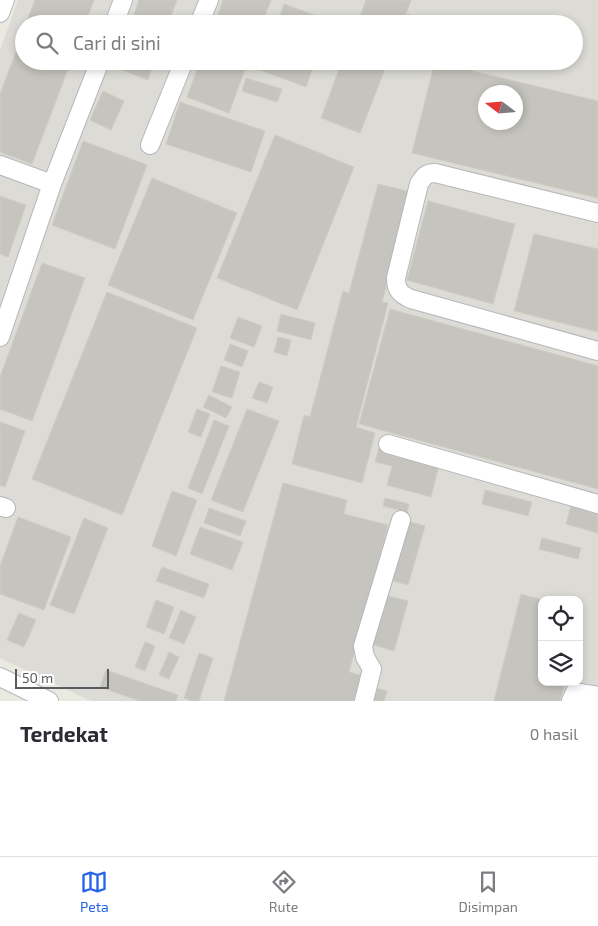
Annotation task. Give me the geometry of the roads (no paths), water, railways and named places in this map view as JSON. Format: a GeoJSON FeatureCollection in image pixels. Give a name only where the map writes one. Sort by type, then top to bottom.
{"type":"FeatureCollection","features":[{"type":"Feature","properties":{"kind":"street"},"geometry":{"type":"LineString","coordinates":[[0,14],[5,0]]}},
{"type":"Feature","properties":{"kind":"street"},"geometry":{"type":"LineString","coordinates":[[117,15],[123,0]]}},
{"type":"Feature","properties":{"kind":"street"},"geometry":{"type":"LineString","coordinates":[[203,15],[209,0]]}},
{"type":"Feature","properties":{"kind":"street"},"geometry":{"type":"LineString","coordinates":[[0,337],[52,184],[96,70]]}},
{"type":"Feature","properties":{"kind":"street"},"geometry":{"type":"LineString","coordinates":[[150,145],[180,70]]}},
{"type":"Feature","properties":{"kind":"street"},"geometry":{"type":"LineString","coordinates":[[0,165],[52,184]]}},
{"type":"Feature","properties":{"kind":"street"},"geometry":{"type":"LineString","coordinates":[[598,214],[435,173],[428,173],[420,184],[396,278],[396,286],[400,294],[411,299],[598,351]]}},
{"type":"Feature","properties":{"kind":"street"},"geometry":{"type":"LineString","coordinates":[[388,444],[598,504]]}},
{"type":"Feature","properties":{"kind":"street"},"geometry":{"type":"LineString","coordinates":[[364,701],[372,669],[365,657],[363,646],[402,520]]}},
{"type":"Feature","properties":{"kind":"street"},"geometry":{"type":"LineString","coordinates":[[0,677],[49,701]]}},
{"type":"Feature","properties":{"kind":"street"},"geometry":{"type":"LineString","coordinates":[[571,701],[575,692],[598,696]]}}]}
